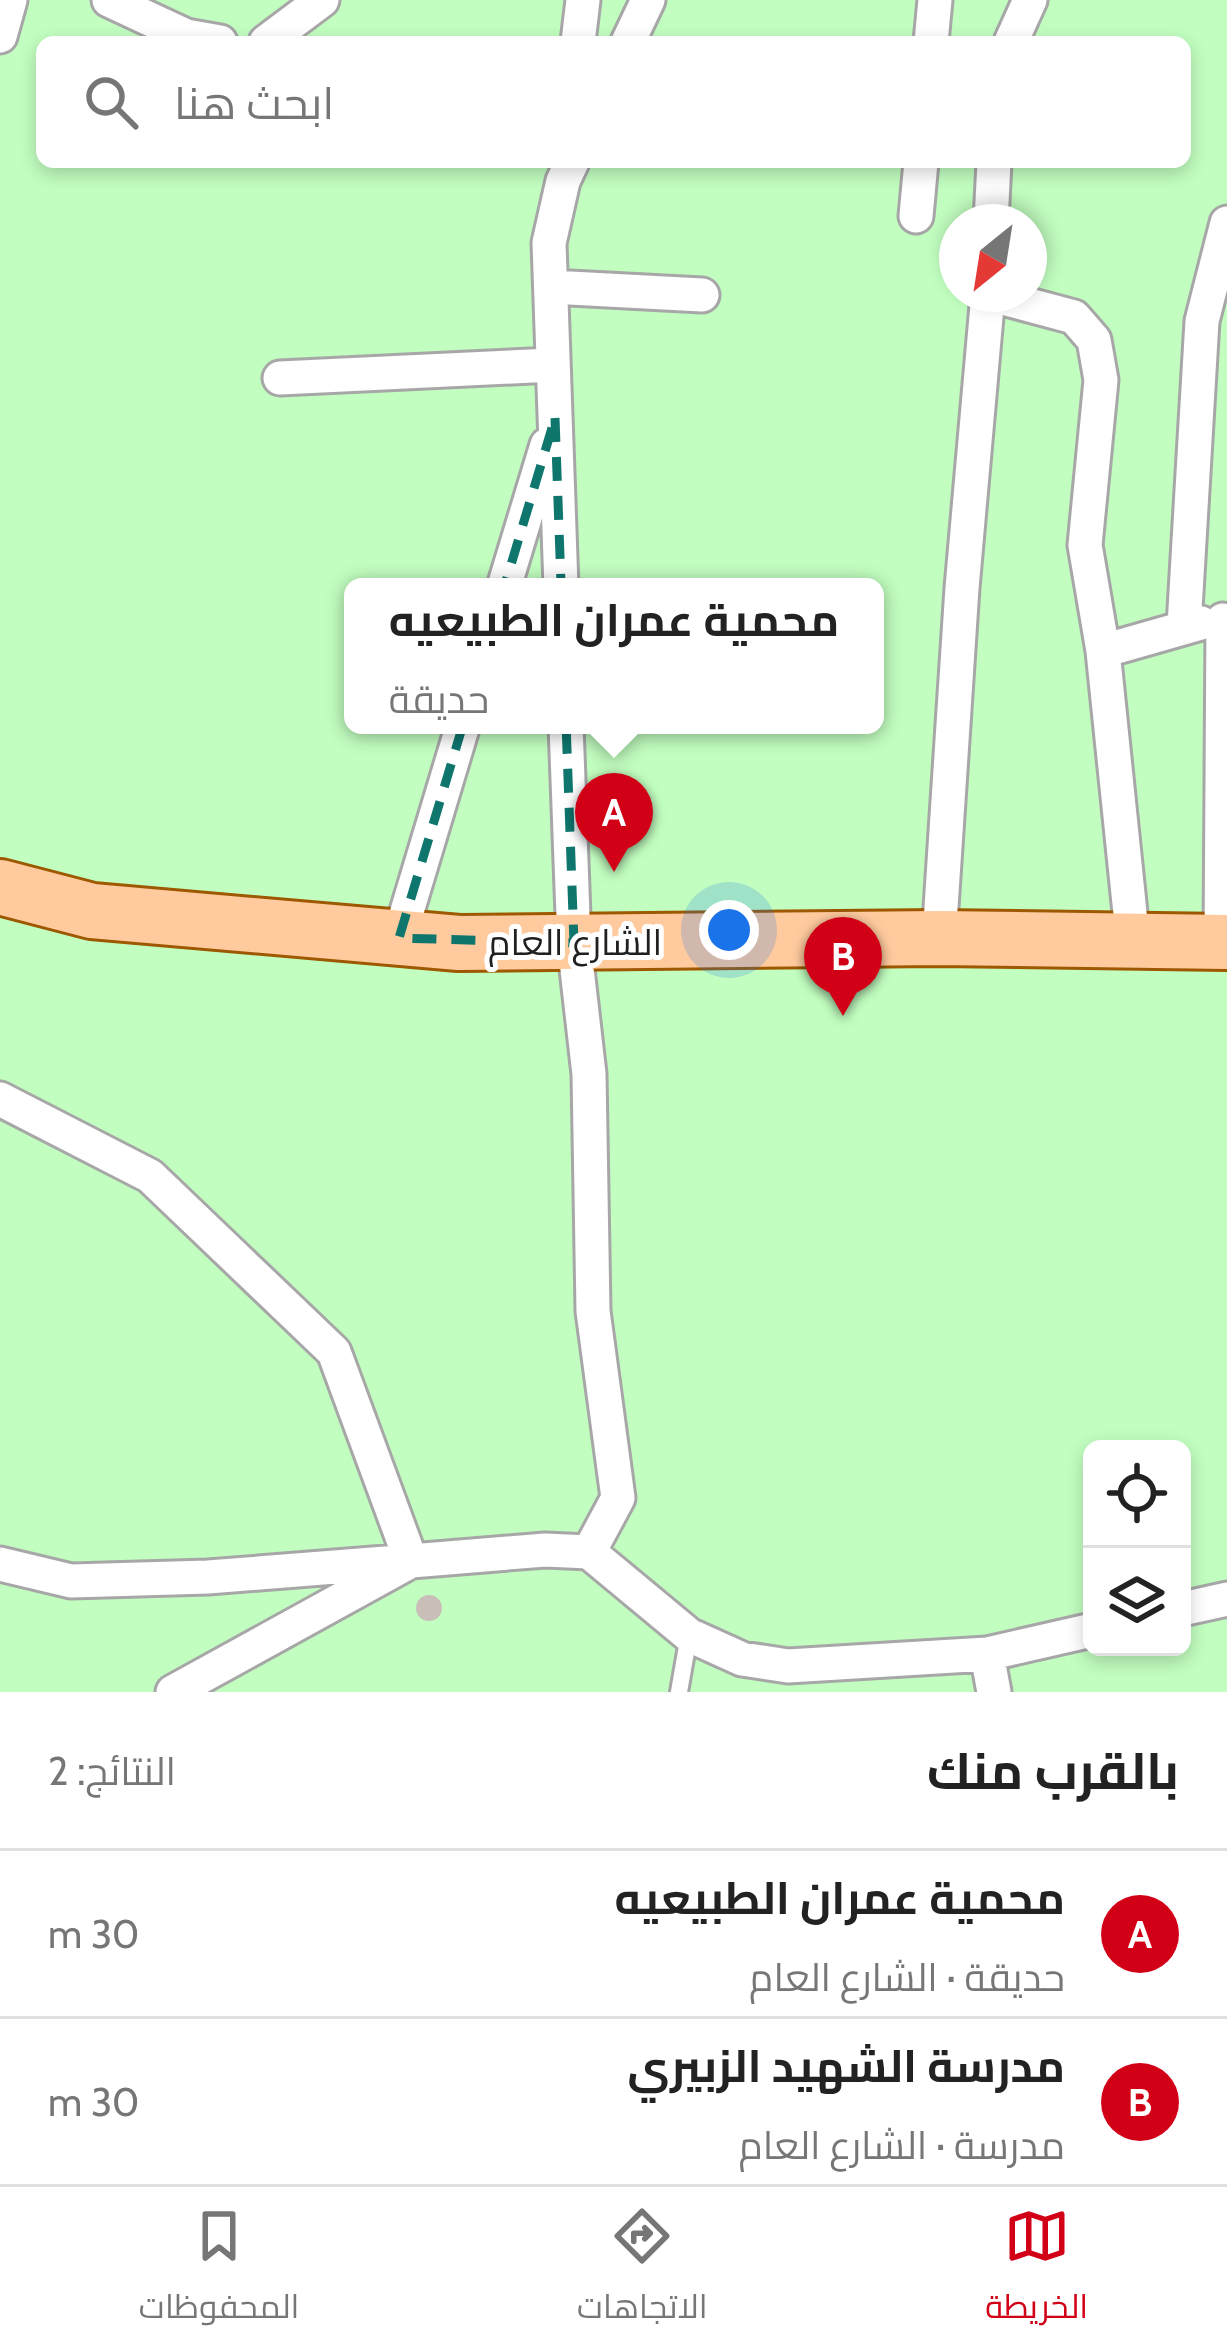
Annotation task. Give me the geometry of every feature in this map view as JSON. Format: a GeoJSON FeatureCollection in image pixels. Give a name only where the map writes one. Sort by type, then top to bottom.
{"type":"FeatureCollection","features":[{"type":"Feature","properties":{"kind":"main road","name":"الشارع العام"},"geometry":{"type":"LineString","coordinates":[[0,887],[92,910],[459,943],[939,938],[1224,942]]}},
{"type":"Feature","properties":{"kind":"street"},"geometry":{"type":"LineString","coordinates":[[0,36],[10,0]]}},
{"type":"Feature","properties":{"kind":"street"},"geometry":{"type":"LineString","coordinates":[[109,0],[159,12],[186,36]]}},
{"type":"Feature","properties":{"kind":"street"},"geometry":{"type":"LineString","coordinates":[[274,36],[322,0]]}},
{"type":"Feature","properties":{"kind":"street"},"geometry":{"type":"LineString","coordinates":[[579,36],[583,0]]}},
{"type":"Feature","properties":{"kind":"street"},"geometry":{"type":"LineString","coordinates":[[631,36],[648,0]]}},
{"type":"Feature","properties":{"kind":"street"},"geometry":{"type":"LineString","coordinates":[[932,36],[935,0]]}},
{"type":"Feature","properties":{"kind":"street"},"geometry":{"type":"LineString","coordinates":[[1014,36],[1030,0]]}},
{"type":"Feature","properties":{"kind":"street"},"geometry":{"type":"LineString","coordinates":[[561,578],[549,243],[566,168]]}},
{"type":"Feature","properties":{"kind":"street"},"geometry":{"type":"LineString","coordinates":[[916,216],[920,168]]}},
{"type":"Feature","properties":{"kind":"street"},"geometry":{"type":"LineString","coordinates":[[992,204],[994,168]]}},
{"type":"Feature","properties":{"kind":"street"},"geometry":{"type":"LineString","coordinates":[[1184,626],[1202,321],[1227,223]]}},
{"type":"Feature","properties":{"kind":"street"},"geometry":{"type":"LineString","coordinates":[[551,287],[703,295]]}},
{"type":"Feature","properties":{"kind":"street"},"geometry":{"type":"LineString","coordinates":[[1047,310],[1074,317],[1094,340],[1101,380],[1084,545],[1103,650],[1133,942]]}},
{"type":"Feature","properties":{"kind":"street"},"geometry":{"type":"LineString","coordinates":[[939,938],[960,611],[986,312]]}},
{"type":"Feature","properties":{"kind":"street"},"geometry":{"type":"LineString","coordinates":[[280,378],[554,364]]}},
{"type":"Feature","properties":{"kind":"street"},"geometry":{"type":"LineString","coordinates":[[507,578],[555,418]]}},
{"type":"Feature","properties":{"kind":"street"},"geometry":{"type":"LineString","coordinates":[[1103,650],[1184,626],[1225,620],[1224,942]]}},
{"type":"Feature","properties":{"kind":"street"},"geometry":{"type":"LineString","coordinates":[[399,938],[460,734]]}},
{"type":"Feature","properties":{"kind":"street"},"geometry":{"type":"LineString","coordinates":[[566,734],[574,943],[589,1074],[593,1311],[618,1498],[589,1552]]}},
{"type":"Feature","properties":{"kind":"street"},"geometry":{"type":"LineString","coordinates":[[0,1099],[149,1176],[334,1352],[411,1561]]}},
{"type":"Feature","properties":{"kind":"street"},"geometry":{"type":"LineString","coordinates":[[0,1564],[71,1581],[208,1577],[545,1550],[589,1552],[689,1635],[742,1659],[788,1666],[987,1654],[1083,1632]]}},
{"type":"Feature","properties":{"kind":"street"},"geometry":{"type":"LineString","coordinates":[[173,1692],[411,1561]]}},
{"type":"Feature","properties":{"kind":"street"},"geometry":{"type":"LineString","coordinates":[[1191,1607],[1227,1599]]}},
{"type":"Feature","properties":{"kind":"street"},"geometry":{"type":"LineString","coordinates":[[987,1654],[994,1692]]}},
{"type":"Feature","properties":{"kind":"lane"},"geometry":{"type":"LineString","coordinates":[[679,1692],[689,1635]]}},
{"type":"Feature","properties":{"kind":"highlighted area"},"geometry":{"type":"Polygon","coordinates":[[[555,418],[574,943],[399,938],[555,418]]]}},
{"type":"Feature","properties":{"kind":"green space"},"geometry":{"type":"Polygon","coordinates":[[[0,0],[1227,0],[1227,1692],[0,1692],[0,0]]]}},
{"type":"Feature","properties":{"kind":"building"},"geometry":{"type":"Polygon","coordinates":[[[429,1595],[439,1598],[439,1618],[429,1621],[419,1618],[416,1608],[419,1598],[429,1595]]]}},
{"type":"Feature","properties":{"kind":"place","name":"محمية عمران الطبيعيه"},"geometry":{"type":"Point","coordinates":[614,872]}},
{"type":"Feature","properties":{"kind":"place","name":"مدرسة الشهيد الزبيري"},"geometry":{"type":"Point","coordinates":[843,1016]}}]}
